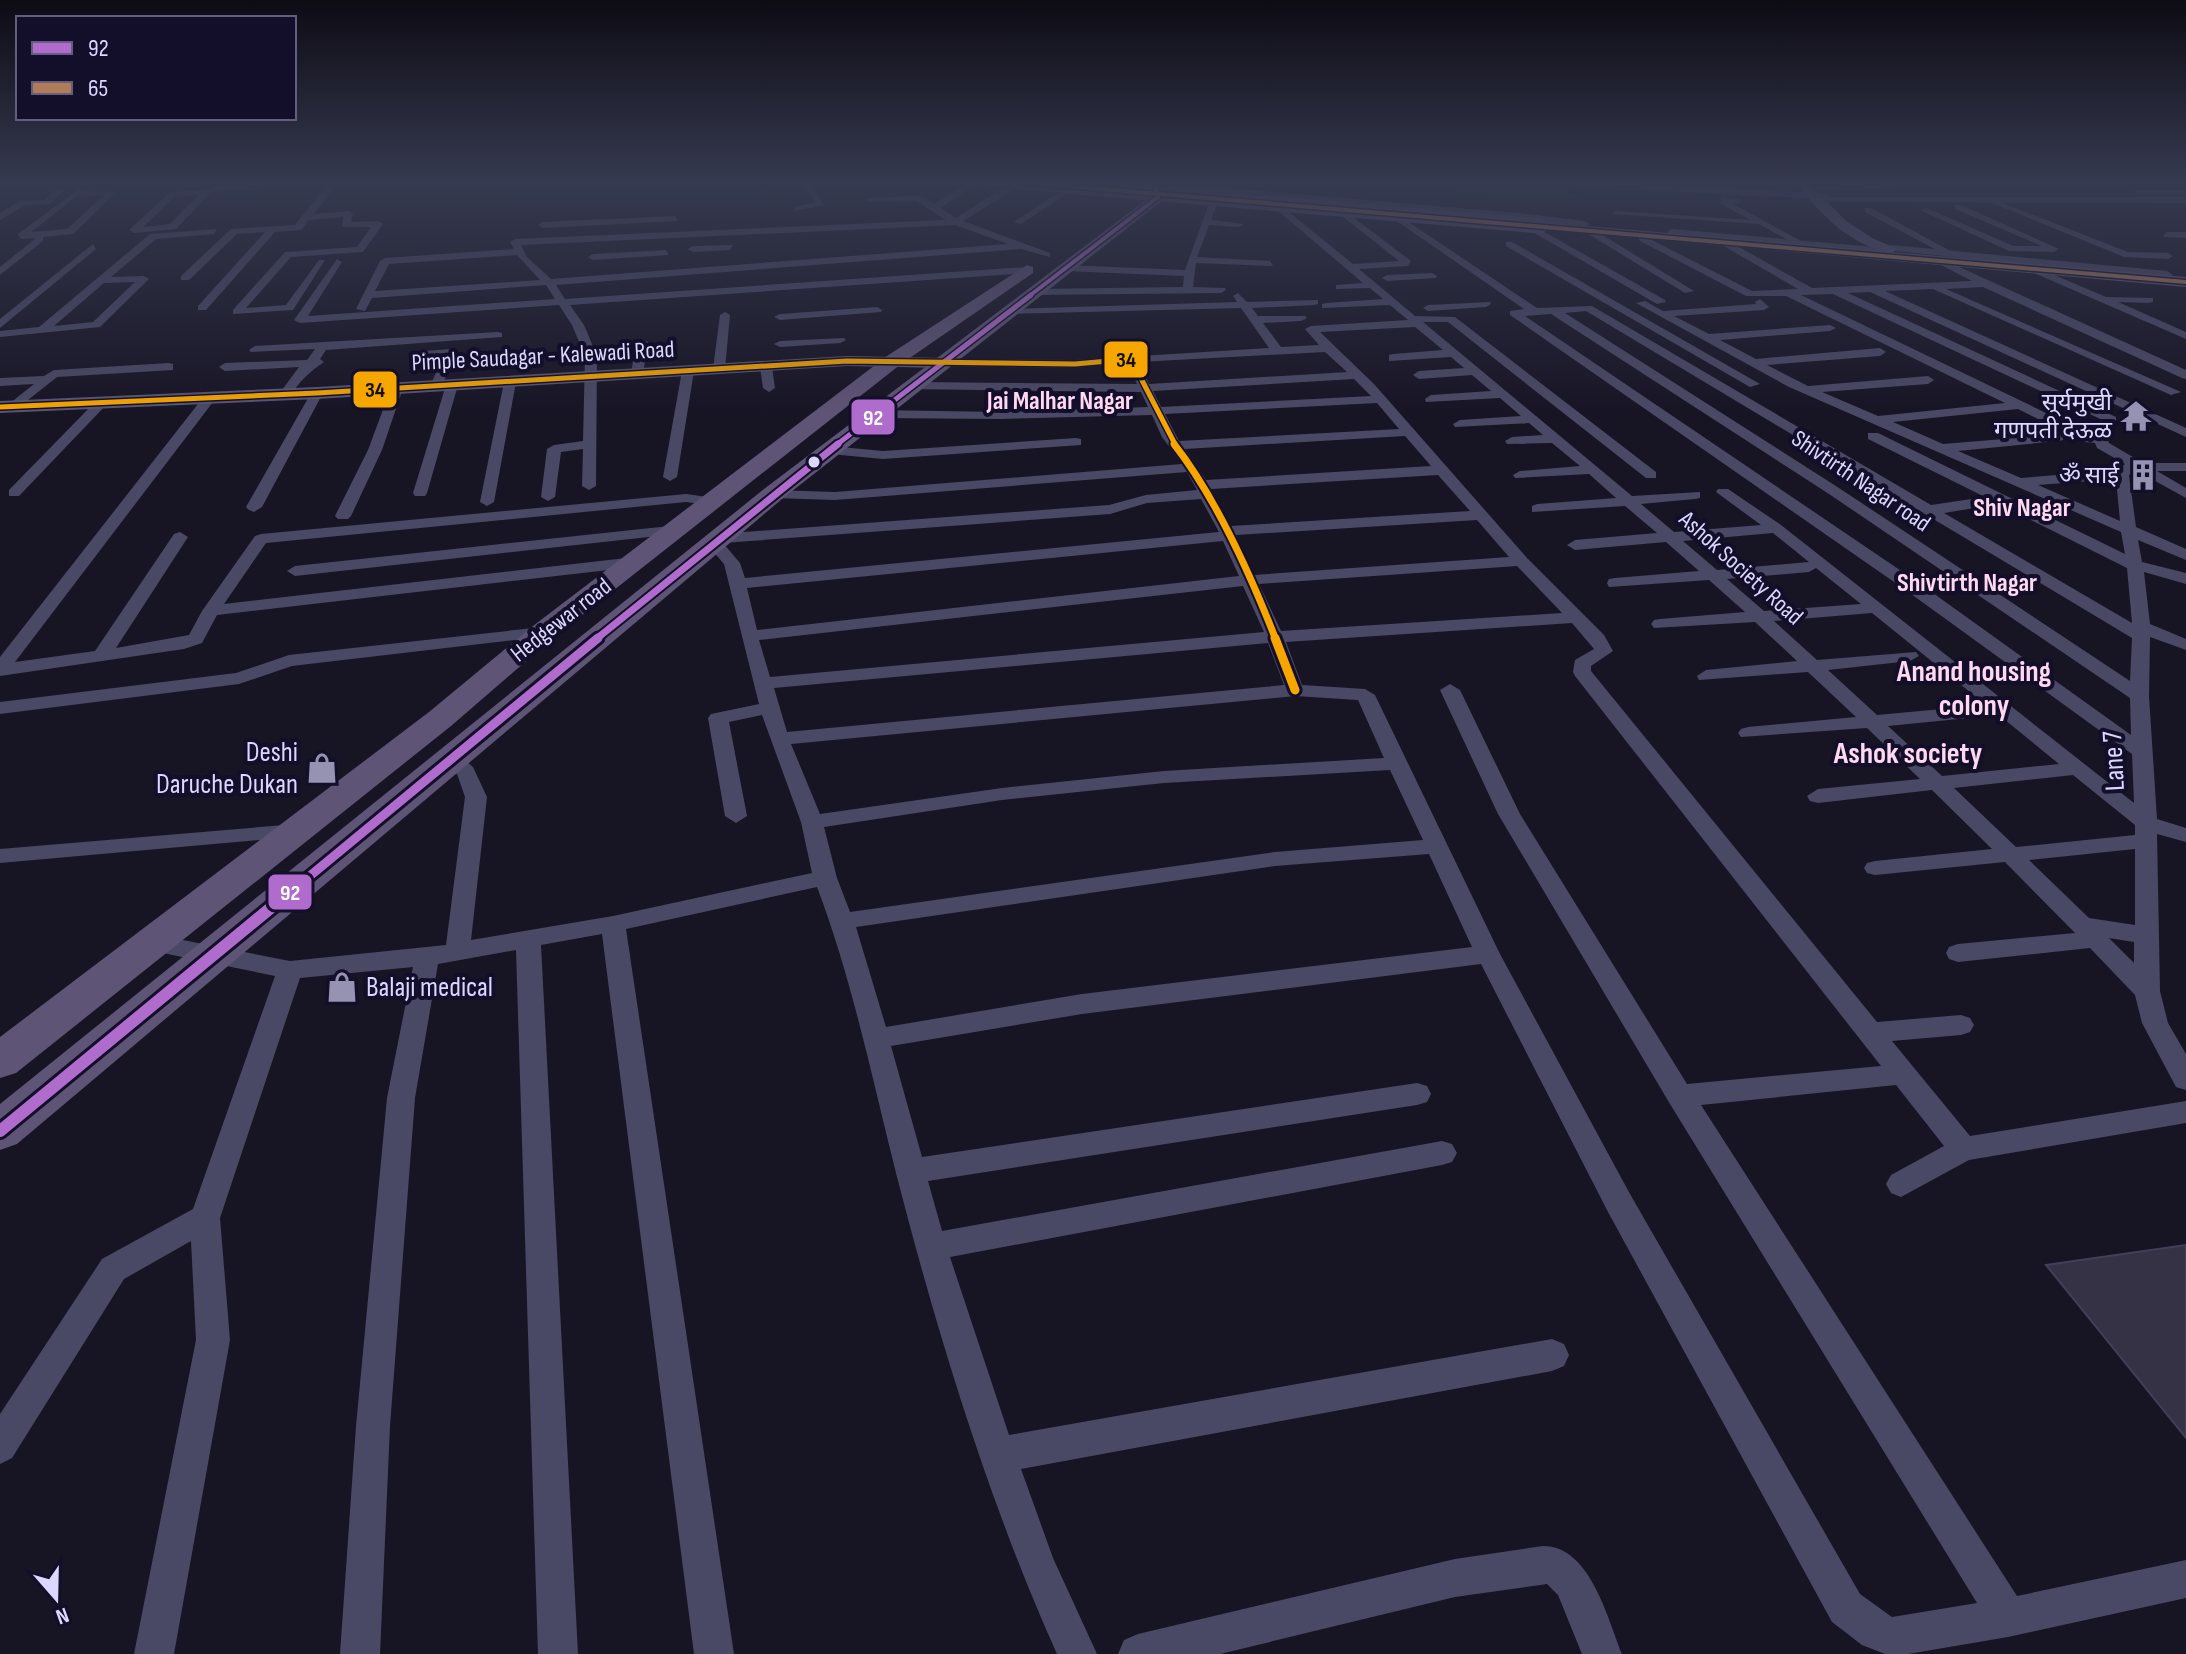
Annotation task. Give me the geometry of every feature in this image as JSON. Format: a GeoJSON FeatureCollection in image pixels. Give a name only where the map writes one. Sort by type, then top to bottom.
{"type":"FeatureCollection","features":[{"type":"Feature","properties":{"kind":"main road","name":"Hedgewar road"},"geometry":{"type":"LineString","coordinates":[[0,1131],[715,541],[875,414],[945,363],[1005,299],[1048,259]]}},
{"type":"Feature","properties":{"kind":"main road"},"geometry":{"type":"LineString","coordinates":[[1963,259],[2177,278]]}},
{"type":"Feature","properties":{"kind":"main road","name":"Hedgewar road"},"geometry":{"type":"LineString","coordinates":[[0,1061],[440,719],[543,632],[679,530],[894,360],[1005,299]]}},
{"type":"Feature","properties":{"kind":"main road","name":"Pimple Saudagar - Kalewadi Road"},"geometry":{"type":"LineString","coordinates":[[7,407],[317,393],[894,360],[945,363]]}},
{"type":"Feature","properties":{"kind":"street"},"geometry":{"type":"LineString","coordinates":[[0,272],[16,259]]}},
{"type":"Feature","properties":{"kind":"street"},"geometry":{"type":"LineString","coordinates":[[0,325],[79,259]]}},
{"type":"Feature","properties":{"kind":"street"},"geometry":{"type":"LineString","coordinates":[[42,330],[123,259]]}},
{"type":"Feature","properties":{"kind":"street"},"geometry":{"type":"LineString","coordinates":[[185,278],[205,259]]}},
{"type":"Feature","properties":{"kind":"street"},"geometry":{"type":"LineString","coordinates":[[202,308],[246,259]]}},
{"type":"Feature","properties":{"kind":"street"},"geometry":{"type":"LineString","coordinates":[[283,259],[237,312],[289,308],[324,259]]}},
{"type":"Feature","properties":{"kind":"street"},"geometry":{"type":"LineString","coordinates":[[361,309],[385,261],[434,259]]}},
{"type":"Feature","properties":{"kind":"street"},"geometry":{"type":"LineString","coordinates":[[418,268],[493,259]]}},
{"type":"Feature","properties":{"kind":"street"},"geometry":{"type":"LineString","coordinates":[[524,259],[551,285],[571,315],[591,356],[589,486]]}},
{"type":"Feature","properties":{"kind":"street"},"geometry":{"type":"LineString","coordinates":[[672,272],[680,259]]}},
{"type":"Feature","properties":{"kind":"street"},"geometry":{"type":"LineString","coordinates":[[739,260],[750,259]]}},
{"type":"Feature","properties":{"kind":"street"},"geometry":{"type":"LineString","coordinates":[[1030,259],[1039,266]]}},
{"type":"Feature","properties":{"kind":"street","name":"Ashok Society Road"},"geometry":{"type":"LineString","coordinates":[[1341,259],[1503,394],[1761,618],[2009,853],[2147,991]]}},
{"type":"Feature","properties":{"kind":"street"},"geometry":{"type":"LineString","coordinates":[[1350,267],[1408,263],[1403,259]]}},
{"type":"Feature","properties":{"kind":"street"},"geometry":{"type":"LineString","coordinates":[[1457,259],[1535,312]]}},
{"type":"Feature","properties":{"kind":"street"},"geometry":{"type":"LineString","coordinates":[[1535,259],[1754,384]]}},
{"type":"Feature","properties":{"kind":"street"},"geometry":{"type":"LineString","coordinates":[[1595,259],[1663,301],[1514,313],[1913,587],[2141,751]]}},
{"type":"Feature","properties":{"kind":"street"},"geometry":{"type":"LineString","coordinates":[[1636,259],[1689,291]]}},
{"type":"Feature","properties":{"kind":"street"},"geometry":{"type":"LineString","coordinates":[[1661,314],[1764,307],[1680,259]]}},
{"type":"Feature","properties":{"kind":"street"},"geometry":{"type":"LineString","coordinates":[[1753,259],[1809,291]]}},
{"type":"Feature","properties":{"kind":"street"},"geometry":{"type":"LineString","coordinates":[[1950,259],[1983,284],[2186,375]]}},
{"type":"Feature","properties":{"kind":"street"},"geometry":{"type":"LineString","coordinates":[[1956,259],[2038,271],[2177,278]]}},
{"type":"Feature","properties":{"kind":"street"},"geometry":{"type":"LineString","coordinates":[[1975,259],[2062,263],[2177,278]]}},
{"type":"Feature","properties":{"kind":"street"},"geometry":{"type":"LineString","coordinates":[[2054,259],[2062,263]]}},
{"type":"Feature","properties":{"kind":"street"},"geometry":{"type":"LineString","coordinates":[[1187,290],[1191,260],[1273,260],[1266,277]]}},
{"type":"Feature","properties":{"kind":"street"},"geometry":{"type":"LineString","coordinates":[[337,262],[300,320],[1039,266],[1187,290],[1248,290]]}},
{"type":"Feature","properties":{"kind":"street"},"geometry":{"type":"LineString","coordinates":[[416,299],[672,272],[1039,266],[1190,273]]}},
{"type":"Feature","properties":{"kind":"street"},"geometry":{"type":"LineString","coordinates":[[2038,271],[2186,336]]}},
{"type":"Feature","properties":{"kind":"street"},"geometry":{"type":"LineString","coordinates":[[1904,272],[1927,285],[2181,392]]}},
{"type":"Feature","properties":{"kind":"street"},"geometry":{"type":"LineString","coordinates":[[1340,287],[1432,276]]}},
{"type":"Feature","properties":{"kind":"street"},"geometry":{"type":"LineString","coordinates":[[0,334],[98,324],[144,279],[57,278]]}},
{"type":"Feature","properties":{"kind":"street"},"geometry":{"type":"LineString","coordinates":[[1747,295],[1983,284]]}},
{"type":"Feature","properties":{"kind":"street"},"geometry":{"type":"LineString","coordinates":[[369,295],[551,285]]}},
{"type":"Feature","properties":{"kind":"street"},"geometry":{"type":"LineString","coordinates":[[2017,287],[2186,362]]}},
{"type":"Feature","properties":{"kind":"street"},"geometry":{"type":"LineString","coordinates":[[972,288],[1005,299],[1156,310],[1243,304],[1320,304],[1451,319],[1651,475]]}},
{"type":"Feature","properties":{"kind":"street"},"geometry":{"type":"LineString","coordinates":[[1870,288],[2133,397],[2186,433]]}},
{"type":"Feature","properties":{"kind":"street"},"geometry":{"type":"LineString","coordinates":[[1234,290],[1277,350]]}},
{"type":"Feature","properties":{"kind":"street"},"geometry":{"type":"LineString","coordinates":[[1833,290],[2111,420]]}},
{"type":"Feature","properties":{"kind":"street"},"geometry":{"type":"LineString","coordinates":[[1787,292],[2090,439],[2102,439]]}},
{"type":"Feature","properties":{"kind":"street"},"geometry":{"type":"LineString","coordinates":[[2101,299],[2149,300]]}},
{"type":"Feature","properties":{"kind":"street"},"geometry":{"type":"LineString","coordinates":[[26,303],[49,302]]}},
{"type":"Feature","properties":{"kind":"street"},"geometry":{"type":"LineString","coordinates":[[1641,303],[2004,499],[2136,566],[2167,571],[2186,579]]}},
{"type":"Feature","properties":{"kind":"street"},"geometry":{"type":"LineString","coordinates":[[1486,304],[1311,329],[1380,399],[1521,561],[1598,639],[1604,651],[1582,664],[1582,672],[1963,1149]]}},
{"type":"Feature","properties":{"kind":"street"},"geometry":{"type":"LineString","coordinates":[[711,306],[725,310],[719,369]]}},
{"type":"Feature","properties":{"kind":"street"},"geometry":{"type":"LineString","coordinates":[[1588,308],[2141,631],[2186,645]]}},
{"type":"Feature","properties":{"kind":"street"},"geometry":{"type":"LineString","coordinates":[[780,317],[877,310]]}},
{"type":"Feature","properties":{"kind":"street","name":"Shivtirth Nagar road"},"geometry":{"type":"LineString","coordinates":[[1553,310],[1834,491],[2139,696]]}},
{"type":"Feature","properties":{"kind":"street"},"geometry":{"type":"LineString","coordinates":[[571,315],[587,314]]}},
{"type":"Feature","properties":{"kind":"street"},"geometry":{"type":"LineString","coordinates":[[285,336],[327,334],[343,317]]}},
{"type":"Feature","properties":{"kind":"street"},"geometry":{"type":"LineString","coordinates":[[780,317],[853,320]]}},
{"type":"Feature","properties":{"kind":"street"},"geometry":{"type":"LineString","coordinates":[[769,388],[780,344],[780,317]]}},
{"type":"Feature","properties":{"kind":"street"},"geometry":{"type":"LineString","coordinates":[[1254,320],[1301,318]]}},
{"type":"Feature","properties":{"kind":"street"},"geometry":{"type":"LineString","coordinates":[[1705,338],[1830,328]]}},
{"type":"Feature","properties":{"kind":"street"},"geometry":{"type":"LineString","coordinates":[[255,350],[498,335]]}},
{"type":"Feature","properties":{"kind":"street"},"geometry":{"type":"LineString","coordinates":[[1395,338],[1433,335]]}},
{"type":"Feature","properties":{"kind":"street"},"geometry":{"type":"LineString","coordinates":[[420,493],[444,386],[457,352],[455,338]]}},
{"type":"Feature","properties":{"kind":"street"},"geometry":{"type":"LineString","coordinates":[[780,344],[840,340]]}},
{"type":"Feature","properties":{"kind":"street"},"geometry":{"type":"LineString","coordinates":[[637,374],[642,342]]}},
{"type":"Feature","properties":{"kind":"street"},"geometry":{"type":"LineString","coordinates":[[285,394],[322,347]]}},
{"type":"Feature","properties":{"kind":"street"},"geometry":{"type":"LineString","coordinates":[[945,363],[1075,364],[1328,348]]}},
{"type":"Feature","properties":{"kind":"street"},"geometry":{"type":"LineString","coordinates":[[404,356],[457,352]]}},
{"type":"Feature","properties":{"kind":"street"},"geometry":{"type":"LineString","coordinates":[[1753,363],[1880,352]]}},
{"type":"Feature","properties":{"kind":"street"},"geometry":{"type":"LineString","coordinates":[[1393,358],[1452,353]]}},
{"type":"Feature","properties":{"kind":"street"},"geometry":{"type":"LineString","coordinates":[[1131,359],[1227,533],[1274,635],[1295,690]]}},
{"type":"Feature","properties":{"kind":"street"},"geometry":{"type":"LineString","coordinates":[[225,367],[327,362]]}},
{"type":"Feature","properties":{"kind":"street"},"geometry":{"type":"LineString","coordinates":[[7,407],[58,373],[169,367]]}},
{"type":"Feature","properties":{"kind":"street"},"geometry":{"type":"LineString","coordinates":[[670,477],[688,371]]}},
{"type":"Feature","properties":{"kind":"street"},"geometry":{"type":"LineString","coordinates":[[1419,375],[1476,371]]}},
{"type":"Feature","properties":{"kind":"street"},"geometry":{"type":"LineString","coordinates":[[912,386],[1145,388],[1356,375]]}},
{"type":"Feature","properties":{"kind":"street"},"geometry":{"type":"LineString","coordinates":[[1805,390],[1962,376]]}},
{"type":"Feature","properties":{"kind":"street"},"geometry":{"type":"LineString","coordinates":[[0,382],[46,380]]}},
{"type":"Feature","properties":{"kind":"street"},"geometry":{"type":"LineString","coordinates":[[487,502],[510,382]]}},
{"type":"Feature","properties":{"kind":"street"},"geometry":{"type":"LineString","coordinates":[[343,516],[375,450],[397,388]]}},
{"type":"Feature","properties":{"kind":"street"},"geometry":{"type":"LineString","coordinates":[[2181,392],[2133,397],[2111,420],[2102,445],[2185,494]]}},
{"type":"Feature","properties":{"kind":"street"},"geometry":{"type":"LineString","coordinates":[[254,507],[317,393]]}},
{"type":"Feature","properties":{"kind":"street"},"geometry":{"type":"LineString","coordinates":[[1431,399],[1503,394]]}},
{"type":"Feature","properties":{"kind":"street"},"geometry":{"type":"LineString","coordinates":[[0,670],[210,398]]}},
{"type":"Feature","properties":{"kind":"street"},"geometry":{"type":"LineString","coordinates":[[875,414],[948,417],[1157,411],[1380,399]]}},
{"type":"Feature","properties":{"kind":"street"},"geometry":{"type":"LineString","coordinates":[[14,493],[102,403]]}},
{"type":"Feature","properties":{"kind":"street"},"geometry":{"type":"LineString","coordinates":[[1875,428],[2022,405]]}},
{"type":"Feature","properties":{"kind":"street"},"geometry":{"type":"LineString","coordinates":[[1460,424],[1532,419]]}},
{"type":"Feature","properties":{"kind":"street"},"geometry":{"type":"LineString","coordinates":[[1875,428],[1943,448],[2186,555]]}},
{"type":"Feature","properties":{"kind":"street"},"geometry":{"type":"LineString","coordinates":[[1176,445],[1409,432]]}},
{"type":"Feature","properties":{"kind":"street"},"geometry":{"type":"LineString","coordinates":[[1943,448],[2058,437]]}},
{"type":"Feature","properties":{"kind":"street"},"geometry":{"type":"LineString","coordinates":[[1512,441],[1553,439]]}},
{"type":"Feature","properties":{"kind":"street"},"geometry":{"type":"LineString","coordinates":[[830,450],[883,455],[1076,442]]}},
{"type":"Feature","properties":{"kind":"street"},"geometry":{"type":"LineString","coordinates":[[548,497],[554,449],[591,444]]}},
{"type":"Feature","properties":{"kind":"street"},"geometry":{"type":"LineString","coordinates":[[773,494],[835,496],[1192,467]]}},
{"type":"Feature","properties":{"kind":"street"},"geometry":{"type":"LineString","coordinates":[[2022,483],[2122,474],[2128,468],[2186,467]]}},
{"type":"Feature","properties":{"kind":"street"},"geometry":{"type":"LineString","coordinates":[[715,541],[1110,509],[1146,499],[1203,490],[1444,470]]}},
{"type":"Feature","properties":{"kind":"street"},"geometry":{"type":"LineString","coordinates":[[1520,475],[1591,470]]}},
{"type":"Feature","properties":{"kind":"street","name":"Lane 7"},"geometry":{"type":"LineString","coordinates":[[2122,474],[2136,566],[2141,631],[2139,696],[2147,991]]}},
{"type":"Feature","properties":{"kind":"street"},"geometry":{"type":"LineString","coordinates":[[1769,489],[1723,492],[1776,528],[2080,768],[2145,832]]}},
{"type":"Feature","properties":{"kind":"street"},"geometry":{"type":"LineString","coordinates":[[1537,509],[1695,495]]}},
{"type":"Feature","properties":{"kind":"street"},"geometry":{"type":"LineString","coordinates":[[0,670],[196,639],[211,611],[261,539],[670,499],[715,502]]}},
{"type":"Feature","properties":{"kind":"street"},"geometry":{"type":"LineString","coordinates":[[1930,510],[2004,499]]}},
{"type":"Feature","properties":{"kind":"street"},"geometry":{"type":"LineString","coordinates":[[738,584],[1227,533],[1483,515]]}},
{"type":"Feature","properties":{"kind":"street"},"geometry":{"type":"LineString","coordinates":[[1575,545],[1776,528]]}},
{"type":"Feature","properties":{"kind":"street"},"geometry":{"type":"LineString","coordinates":[[295,571],[679,530]]}},
{"type":"Feature","properties":{"kind":"street"},"geometry":{"type":"LineString","coordinates":[[102,655],[180,537]]}},
{"type":"Feature","properties":{"kind":"street"},"geometry":{"type":"LineString","coordinates":[[715,541],[732,563],[749,636],[779,739],[812,822],[825,878],[842,921],[876,1039],[931,1247],[998,1455],[1036,1565],[1077,1654]]}},
{"type":"Feature","properties":{"kind":"street"},"geometry":{"type":"LineString","coordinates":[[749,636],[1248,580],[1521,561]]}},
{"type":"Feature","properties":{"kind":"street"},"geometry":{"type":"LineString","coordinates":[[211,611],[635,562]]}},
{"type":"Feature","properties":{"kind":"street"},"geometry":{"type":"LineString","coordinates":[[1615,583],[1809,567]]}},
{"type":"Feature","properties":{"kind":"street"},"geometry":{"type":"LineString","coordinates":[[1660,624],[1876,608]]}},
{"type":"Feature","properties":{"kind":"street"},"geometry":{"type":"LineString","coordinates":[[736,816],[718,718],[767,696],[1044,654],[1274,635],[1577,617]]}},
{"type":"Feature","properties":{"kind":"street"},"geometry":{"type":"LineString","coordinates":[[0,708],[239,678],[289,661],[543,632]]}},
{"type":"Feature","properties":{"kind":"street"},"geometry":{"type":"LineString","coordinates":[[1706,676],[1910,656]]}},
{"type":"Feature","properties":{"kind":"street"},"geometry":{"type":"LineString","coordinates":[[779,739],[1295,690],[1365,695],[1488,954],[1619,1203],[1846,1608],[1876,1631],[1892,1637],[2008,1617],[2186,1579]]}},
{"type":"Feature","properties":{"kind":"street"},"geometry":{"type":"LineString","coordinates":[[1450,690],[1509,814],[1680,1096],[2008,1617]]}},
{"type":"Feature","properties":{"kind":"street"},"geometry":{"type":"LineString","coordinates":[[1748,733],[2003,709]]}},
{"type":"Feature","properties":{"kind":"street"},"geometry":{"type":"LineString","coordinates":[[360,1654],[373,1426],[401,1098],[443,954],[476,797],[466,771],[451,758]]}},
{"type":"Feature","properties":{"kind":"street"},"geometry":{"type":"LineString","coordinates":[[812,822],[1002,794],[1149,778],[1275,768],[1398,763]]}},
{"type":"Feature","properties":{"kind":"street"},"geometry":{"type":"LineString","coordinates":[[1818,796],[2080,768]]}},
{"type":"Feature","properties":{"kind":"street"},"geometry":{"type":"LineString","coordinates":[[0,856],[296,831]]}},
{"type":"Feature","properties":{"kind":"street"},"geometry":{"type":"LineString","coordinates":[[1875,868],[2009,853],[2145,832],[2186,835]]}},
{"type":"Feature","properties":{"kind":"street"},"geometry":{"type":"LineString","coordinates":[[842,921],[1275,859],[1437,846]]}},
{"type":"Feature","properties":{"kind":"street"},"geometry":{"type":"LineString","coordinates":[[152,943],[290,970],[443,954],[613,924],[825,878]]}},
{"type":"Feature","properties":{"kind":"street"},"geometry":{"type":"LineString","coordinates":[[613,924],[714,1654]]}},
{"type":"Feature","properties":{"kind":"street"},"geometry":{"type":"LineString","coordinates":[[1958,953],[2089,932],[2146,935]]}},
{"type":"Feature","properties":{"kind":"street"},"geometry":{"type":"LineString","coordinates":[[528,939],[558,1654]]}},
{"type":"Feature","properties":{"kind":"street"},"geometry":{"type":"LineString","coordinates":[[876,1039],[1097,1002],[1488,954]]}},
{"type":"Feature","properties":{"kind":"street"},"geometry":{"type":"LineString","coordinates":[[154,1654],[213,1340],[205,1218],[290,970]]}},
{"type":"Feature","properties":{"kind":"street"},"geometry":{"type":"LineString","coordinates":[[2147,991],[2155,1023],[2186,1079]]}},
{"type":"Feature","properties":{"kind":"street"},"geometry":{"type":"LineString","coordinates":[[1871,1033],[1961,1025]]}},
{"type":"Feature","properties":{"kind":"street"},"geometry":{"type":"LineString","coordinates":[[1680,1096],[1904,1074]]}},
{"type":"Feature","properties":{"kind":"street"},"geometry":{"type":"LineString","coordinates":[[910,1171],[1417,1094]]}},
{"type":"Feature","properties":{"kind":"street"},"geometry":{"type":"LineString","coordinates":[[1901,1184],[1963,1149],[2186,1112]]}},
{"type":"Feature","properties":{"kind":"street"},"geometry":{"type":"LineString","coordinates":[[931,1247],[1442,1153]]}},
{"type":"Feature","properties":{"kind":"street"},"geometry":{"type":"LineString","coordinates":[[0,1446],[113,1269],[205,1218]]}},
{"type":"Feature","properties":{"kind":"street"},"geometry":{"type":"LineString","coordinates":[[998,1455],[1552,1355]]}},
{"type":"Feature","properties":{"kind":"street"},"geometry":{"type":"LineString","coordinates":[[1138,1654],[1455,1578],[1555,1565],[1572,1582],[1602,1654]]}},
{"type":"Feature","properties":{"kind":"building"},"geometry":{"type":"Polygon","coordinates":[[[2186,1245],[2186,1438],[2046,1265],[2186,1245]]]}},
{"type":"Feature","properties":{"kind":"transit line","name":"92"},"geometry":{"type":"LineString","coordinates":[[0,1131],[773,494],[1077,259]]}},
{"type":"Feature","properties":{"kind":"transit line","name":"65"},"geometry":{"type":"LineString","coordinates":[[1920,259],[2186,282]]}},
{"type":"Feature","properties":{"kind":"transit line","name":"34"},"geometry":{"type":"LineString","coordinates":[[0,407],[317,393],[847,361],[1075,364],[1131,359],[1169,437],[1192,467],[1226,531],[1274,635],[1295,690]]}},
{"type":"Feature","properties":{"kind":"place","name":"सूर्यमुखी गणपती देऊळ"},"geometry":{"type":"Point","coordinates":[2136,416]}},
{"type":"Feature","properties":{"kind":"place","name":"ॐ साई"},"geometry":{"type":"Point","coordinates":[2143,475]}},
{"type":"Feature","properties":{"kind":"place","name":"Deshi Daruche Dukan"},"geometry":{"type":"Point","coordinates":[322,768]}},
{"type":"Feature","properties":{"kind":"place","name":"Balaji medical"},"geometry":{"type":"Point","coordinates":[342,987]}},
{"type":"Feature","properties":{"kind":"district","name":"Jai Malhar Nagar"},"geometry":{"type":"Point","coordinates":[1060,401]}},
{"type":"Feature","properties":{"kind":"district","name":"Shiv Nagar"},"geometry":{"type":"Point","coordinates":[2022,508]}},
{"type":"Feature","properties":{"kind":"district","name":"Shivtirth Nagar"},"geometry":{"type":"Point","coordinates":[1967,583]}},
{"type":"Feature","properties":{"kind":"district","name":"Anand housing colony"},"geometry":{"type":"Point","coordinates":[1974,689]}},
{"type":"Feature","properties":{"kind":"district","name":"Ashok society"},"geometry":{"type":"Point","coordinates":[1908,754]}}]}
